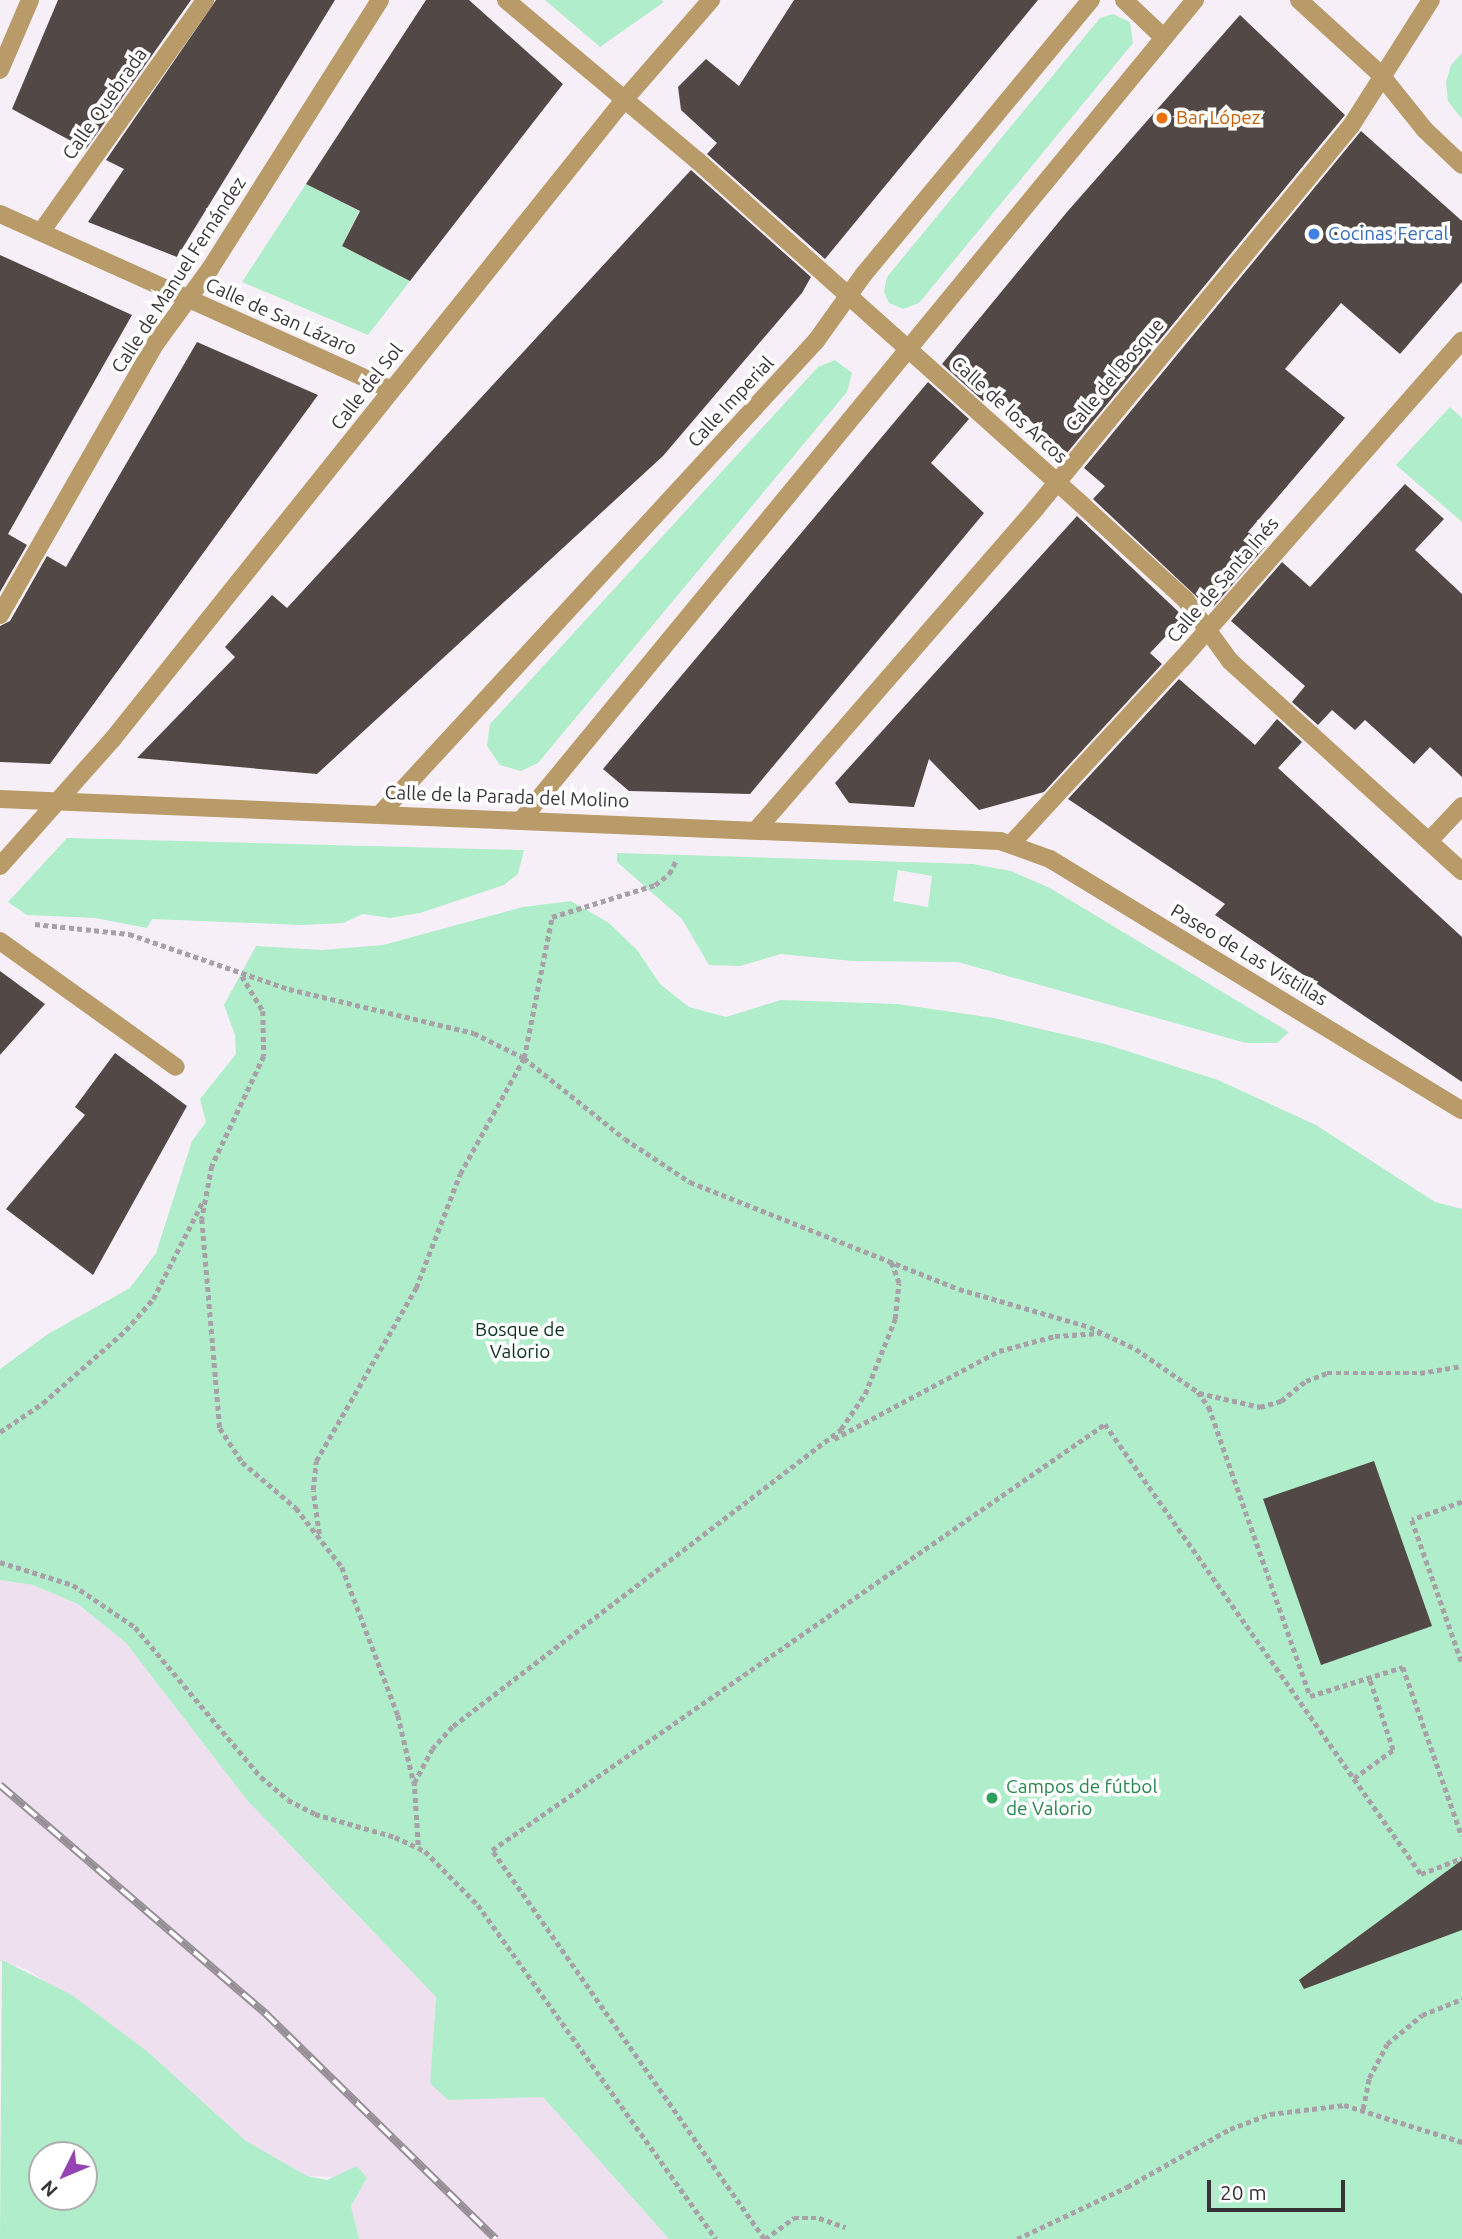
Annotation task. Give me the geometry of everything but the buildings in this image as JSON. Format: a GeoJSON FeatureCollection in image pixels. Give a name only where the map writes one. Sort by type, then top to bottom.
{"type":"FeatureCollection","features":[{"type":"Feature","properties":{"kind":"street"},"geometry":{"type":"LineString","coordinates":[[0,70],[30,0]]}},
{"type":"Feature","properties":{"kind":"street","name":"Calle Quebrada"},"geometry":{"type":"LineString","coordinates":[[41,232],[205,0]]}},
{"type":"Feature","properties":{"kind":"street","name":"Calle de Manuel Fernández"},"geometry":{"type":"LineString","coordinates":[[0,615],[156,343],[188,298],[380,0]]}},
{"type":"Feature","properties":{"kind":"street","name":"Calle de los Arcos"},"geometry":{"type":"LineString","coordinates":[[506,0],[909,349],[1056,481],[1185,599],[1230,661],[1462,871]]}},
{"type":"Feature","properties":{"kind":"street","name":"Calle del Sol"},"geometry":{"type":"LineString","coordinates":[[0,866],[112,740],[624,100],[711,0]]}},
{"type":"Feature","properties":{"kind":"street","name":"Calle Imperial"},"geometry":{"type":"LineString","coordinates":[[381,813],[804,354],[1091,0]]}},
{"type":"Feature","properties":{"kind":"street"},"geometry":{"type":"LineString","coordinates":[[1124,0],[1164,38]]}},
{"type":"Feature","properties":{"kind":"street"},"geometry":{"type":"LineString","coordinates":[[523,818],[1195,0]]}},
{"type":"Feature","properties":{"kind":"street"},"geometry":{"type":"LineString","coordinates":[[1299,0],[1380,74],[1425,130],[1462,164]]}},
{"type":"Feature","properties":{"kind":"street","name":"Calle del Bosque"},"geometry":{"type":"LineString","coordinates":[[758,828],[1056,481],[1351,126],[1380,74],[1431,0]]}},
{"type":"Feature","properties":{"kind":"street","name":"Calle de San Lázaro"},"geometry":{"type":"LineString","coordinates":[[0,214],[391,390]]}},
{"type":"Feature","properties":{"kind":"street","name":"Calle de Santa Inés"},"geometry":{"type":"LineString","coordinates":[[1012,844],[1208,628],[1462,340]]}},
{"type":"Feature","properties":{"kind":"street","name":"Calle de la Parada del Molino"},"geometry":{"type":"LineString","coordinates":[[0,799],[758,828],[974,838],[1012,844]]}},
{"type":"Feature","properties":{"kind":"street"},"geometry":{"type":"LineString","coordinates":[[1429,841],[1462,806]]}},
{"type":"Feature","properties":{"kind":"street","name":"Paseo de Las Vistillas"},"geometry":{"type":"LineString","coordinates":[[1012,844],[1050,859],[1462,1110]]}},
{"type":"Feature","properties":{"kind":"street"},"geometry":{"type":"LineString","coordinates":[[0,941],[176,1067]]}},
{"type":"Feature","properties":{"kind":"path"},"geometry":{"type":"LineString","coordinates":[[319,1535],[313,1490],[316,1461],[416,1288],[460,1174],[524,1059],[552,917],[654,885]]}},
{"type":"Feature","properties":{"kind":"path"},"geometry":{"type":"LineString","coordinates":[[23,922],[129,934],[240,974],[474,1033],[524,1059],[625,1139],[690,1182],[991,1300],[1106,1334],[1198,1392],[1260,1407],[1281,1401],[1306,1381],[1326,1373],[1420,1373],[1462,1366]]}},
{"type":"Feature","properties":{"kind":"path"},"geometry":{"type":"LineString","coordinates":[[0,1432],[43,1403],[126,1330],[153,1299],[203,1200],[212,1166],[264,1056],[263,1011],[258,996],[240,974]]}},
{"type":"Feature","properties":{"kind":"path"},"geometry":{"type":"LineString","coordinates":[[203,1200],[203,1267],[220,1428],[243,1462],[286,1499],[319,1535],[355,1595],[398,1715],[414,1783],[418,1846]]}},
{"type":"Feature","properties":{"kind":"path"},"geometry":{"type":"LineString","coordinates":[[827,1443],[865,1394],[892,1329],[899,1295],[890,1260]]}},
{"type":"Feature","properties":{"kind":"path"},"geometry":{"type":"LineString","coordinates":[[414,1783],[432,1749],[453,1726],[827,1443],[999,1351],[1055,1336],[1106,1334]]}},
{"type":"Feature","properties":{"kind":"path"},"geometry":{"type":"LineString","coordinates":[[1198,1392],[1224,1443],[1310,1696]]}},
{"type":"Feature","properties":{"kind":"path"},"geometry":{"type":"LineString","coordinates":[[845,2227],[819,2218],[794,2218],[764,2239],[492,1850],[1105,1424],[1421,1874],[1462,1858]]}},
{"type":"Feature","properties":{"kind":"path"},"geometry":{"type":"LineString","coordinates":[[1462,1502],[1412,1520],[1462,1663]]}},
{"type":"Feature","properties":{"kind":"path"},"geometry":{"type":"LineString","coordinates":[[0,1562],[79,1588],[135,1627],[261,1777],[289,1800],[315,1814],[418,1846],[478,1905],[716,2239]]}},
{"type":"Feature","properties":{"kind":"path"},"geometry":{"type":"LineString","coordinates":[[1301,1702],[1310,1696],[1404,1667],[1462,1836]]}},
{"type":"Feature","properties":{"kind":"path"},"geometry":{"type":"LineString","coordinates":[[1354,1778],[1393,1750],[1369,1678]]}},
{"type":"Feature","properties":{"kind":"path"},"geometry":{"type":"LineString","coordinates":[[1363,2109],[1369,2078],[1387,2044],[1422,2015],[1462,1999]]}},
{"type":"Feature","properties":{"kind":"path"},"geometry":{"type":"LineString","coordinates":[[1017,2239],[1118,2192],[1251,2119],[1319,2105],[1363,2109],[1462,2142]]}},
{"type":"Feature","properties":{"kind":"shaded area"},"geometry":{"type":"Polygon","coordinates":[[[0,1580],[33,1585],[78,1604],[126,1643],[247,1800],[436,1997],[430,2083],[448,2100],[543,2097],[669,2239],[359,2239],[351,2206],[367,2178],[307,2176],[246,2141],[148,2052],[28,1970],[0,1961],[0,1580]]]}},
{"type":"Feature","properties":{"kind":"green space"},"geometry":{"type":"Polygon","coordinates":[[[545,0],[661,0],[664,2],[600,47],[545,0]]]}},
{"type":"Feature","properties":{"kind":"green space"},"geometry":{"type":"Polygon","coordinates":[[[1113,14],[1130,22],[1133,43],[919,303],[903,309],[889,303],[884,292],[887,277],[1100,18],[1113,14]]]}},
{"type":"Feature","properties":{"kind":"green space"},"geometry":{"type":"Polygon","coordinates":[[[1462,53],[1462,119],[1448,101],[1446,82],[1451,65],[1462,53]]]}},
{"type":"Feature","properties":{"kind":"green space"},"geometry":{"type":"Polygon","coordinates":[[[306,184],[359,211],[342,246],[410,281],[368,335],[242,282],[306,184]]]}},
{"type":"Feature","properties":{"kind":"green space"},"geometry":{"type":"Polygon","coordinates":[[[835,360],[852,373],[847,392],[538,763],[521,771],[500,765],[487,746],[490,724],[818,367],[835,360]]]}},
{"type":"Feature","properties":{"kind":"green space"},"geometry":{"type":"Polygon","coordinates":[[[1450,407],[1462,418],[1462,522],[1396,465],[1450,407]]]}},
{"type":"Feature","properties":{"kind":"green space"},"geometry":{"type":"Polygon","coordinates":[[[67,838],[524,850],[518,874],[504,885],[420,913],[390,918],[363,914],[343,923],[302,925],[152,919],[147,928],[95,918],[27,915],[8,902],[67,838]]]}},
{"type":"Feature","properties":{"kind":"green space"},"geometry":{"type":"Polygon","coordinates":[[[617,853],[973,864],[1011,871],[1050,888],[1289,1032],[1277,1043],[1246,1043],[958,962],[853,961],[781,954],[740,966],[709,965],[682,919],[617,862],[617,853]],[[898,870],[893,901],[928,907],[932,876],[898,870]]]}},
{"type":"Feature","properties":{"kind":"green space","name":"Bosque de Valorio"},"geometry":{"type":"Polygon","coordinates":[[[571,901],[609,923],[637,950],[660,984],[689,1007],[726,1017],[781,1000],[897,1004],[994,1018],[1105,1044],[1218,1080],[1316,1125],[1435,1202],[1462,1209],[1462,2239],[669,2239],[543,2097],[448,2100],[430,2083],[436,1997],[247,1800],[126,1643],[78,1604],[33,1585],[0,1580],[0,1369],[48,1334],[130,1288],[156,1253],[192,1141],[206,1122],[200,1099],[236,1054],[235,1035],[224,1005],[256,946],[322,950],[383,945],[523,907],[571,901]]]}},
{"type":"Feature","properties":{"kind":"green space"},"geometry":{"type":"Polygon","coordinates":[[[2,1960],[72,1995],[148,2052],[246,2141],[307,2176],[327,2180],[357,2166],[367,2178],[351,2206],[359,2239],[0,2239],[2,1960]]]}},
{"type":"Feature","properties":{"kind":"railway"},"geometry":{"type":"LineString","coordinates":[[0,1785],[265,2013],[496,2239]]}},
{"type":"Feature","properties":{"kind":"place","name":"Bar López"},"geometry":{"type":"Point","coordinates":[1162,118]}},
{"type":"Feature","properties":{"kind":"place","name":"Cocinas Fercal"},"geometry":{"type":"Point","coordinates":[1314,234]}},
{"type":"Feature","properties":{"kind":"place","name":"Campos de fútbol de Valorio"},"geometry":{"type":"Point","coordinates":[992,1798]}}]}
